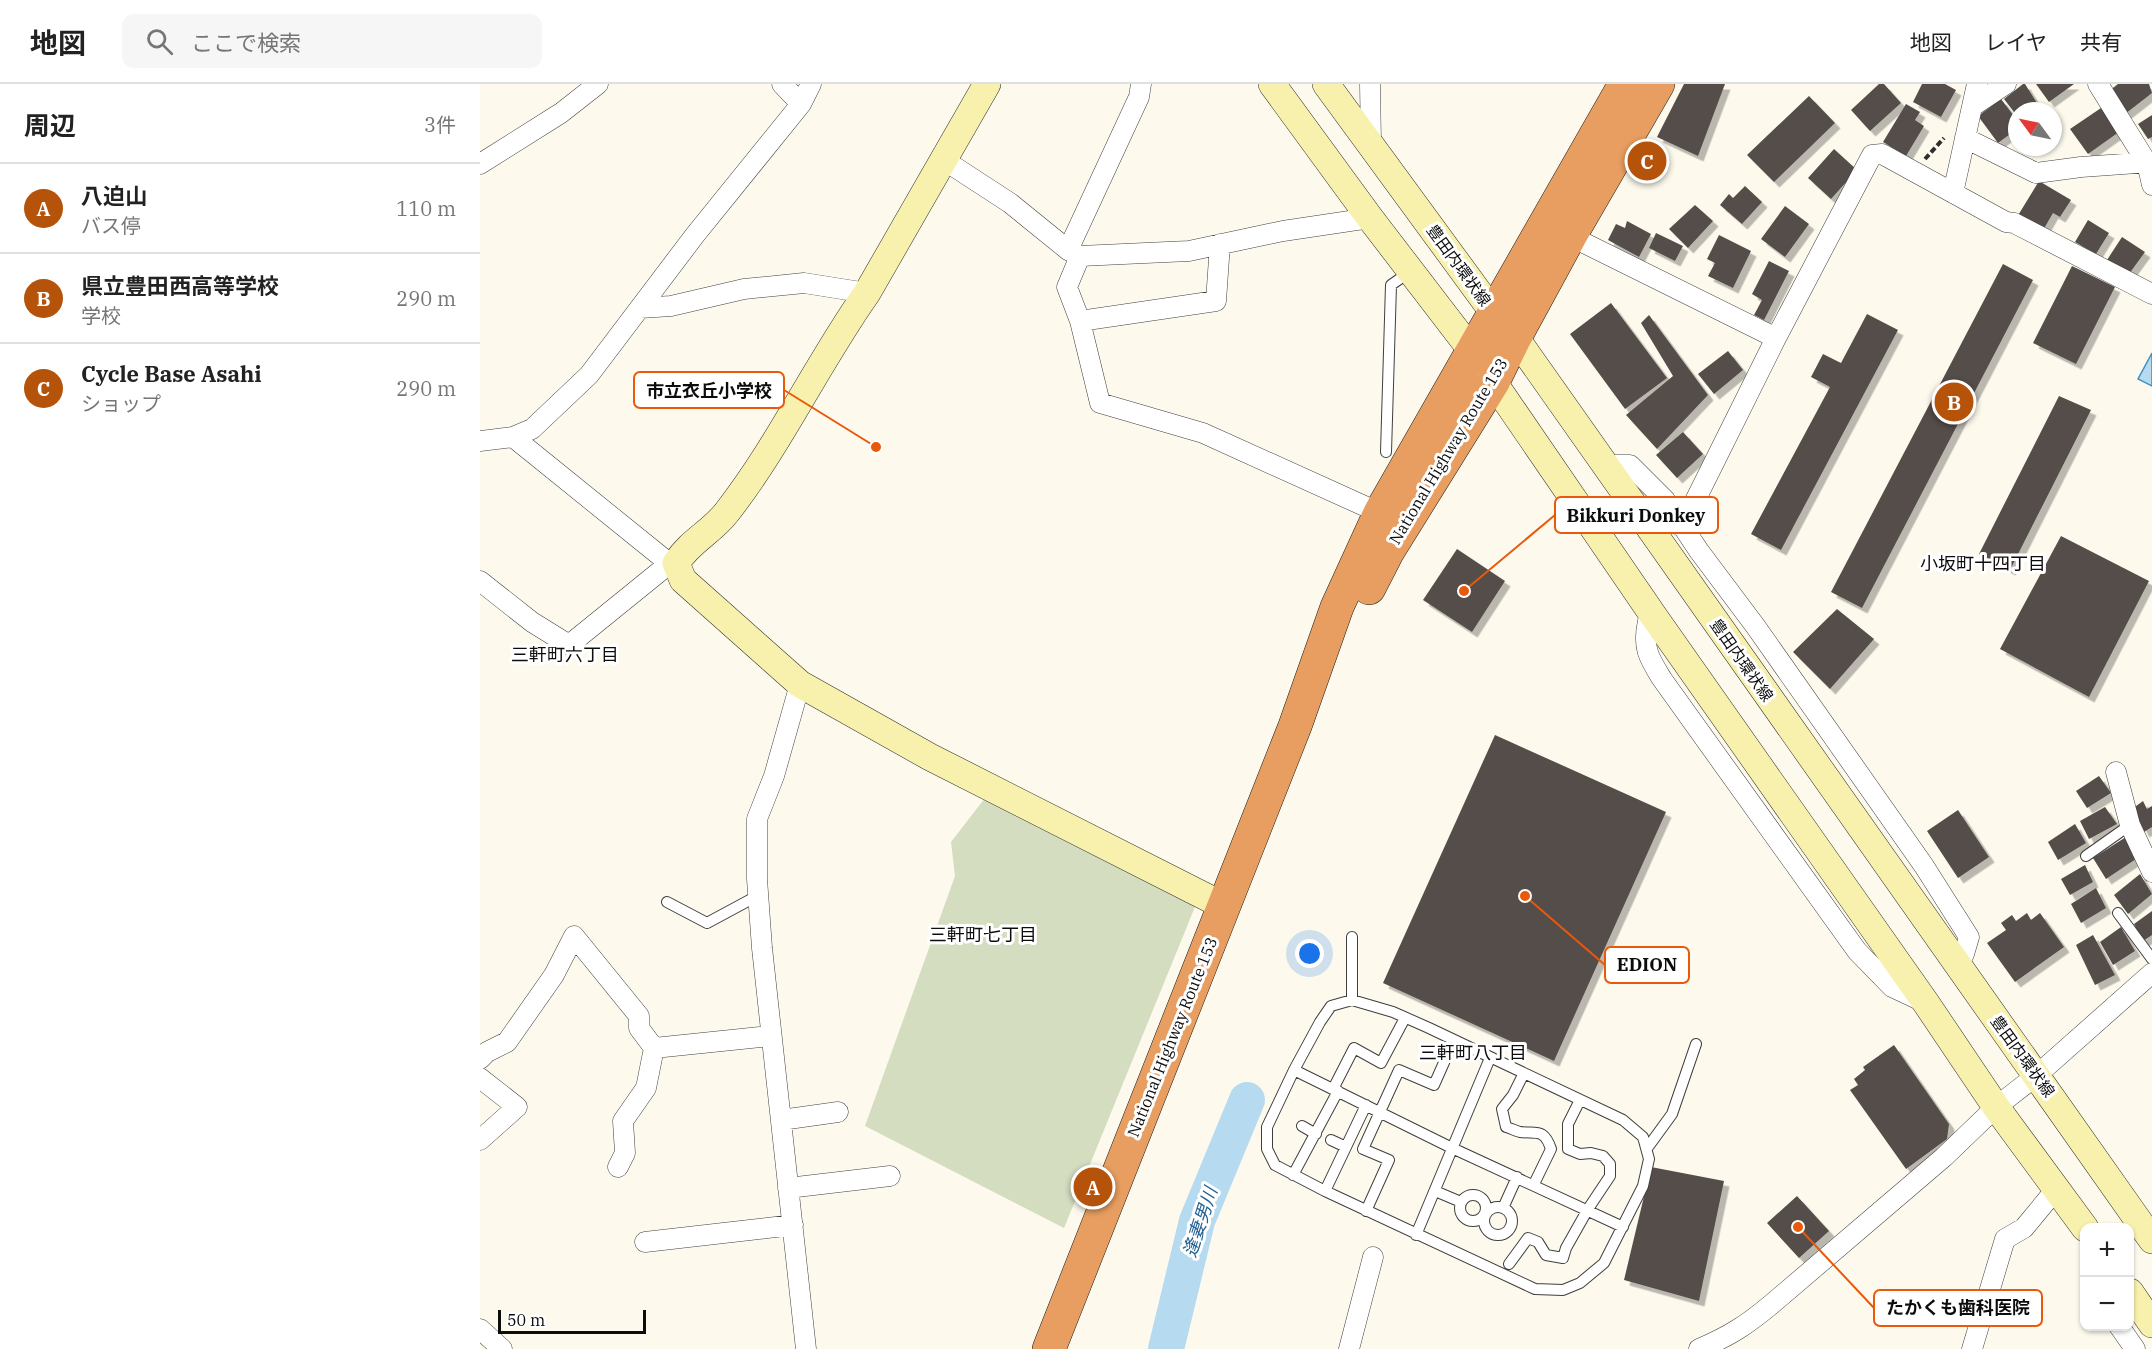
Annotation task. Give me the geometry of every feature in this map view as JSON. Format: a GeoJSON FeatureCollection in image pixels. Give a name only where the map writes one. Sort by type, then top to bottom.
{"type":"FeatureCollection","features":[{"type":"Feature","properties":{"kind":"highway","name":"National Highway Route 153"},"geometry":{"type":"LineString","coordinates":[[1049,1349],[1295,726],[1337,607],[1380,513],[1625,84]]}},
{"type":"Feature","properties":{"kind":"highway","name":"National Highway Route 153"},"geometry":{"type":"LineString","coordinates":[[1295,726],[1321,694],[1355,617],[1388,551],[1493,382],[1570,236],[1658,84]]}},
{"type":"Feature","properties":{"kind":"street"},"geometry":{"type":"LineString","coordinates":[[480,164],[561,112],[598,84]]}},
{"type":"Feature","properties":{"kind":"street"},"geometry":{"type":"LineString","coordinates":[[782,84],[801,104]]}},
{"type":"Feature","properties":{"kind":"street"},"geometry":{"type":"LineString","coordinates":[[480,441],[513,437],[532,429],[574,390],[603,358],[614,340],[695,235],[801,104],[811,84]]}},
{"type":"Feature","properties":{"kind":"street"},"geometry":{"type":"LineString","coordinates":[[480,581],[532,622],[569,645],[664,568],[676,564],[685,549],[726,514],[766,455],[846,323],[867,293],[987,84]]}},
{"type":"Feature","properties":{"kind":"street"},"geometry":{"type":"LineString","coordinates":[[1141,84],[1139,97],[1074,253],[1067,287],[1080,321],[1100,403],[1203,433],[1380,513]]}},
{"type":"Feature","properties":{"kind":"street"},"geometry":{"type":"LineString","coordinates":[[1272,84],[1370,218],[1472,351],[1996,1107],[2082,1223]]}},
{"type":"Feature","properties":{"kind":"street","name":"豊田内環状線"},"geometry":{"type":"LineString","coordinates":[[1326,84],[1493,312],[1515,337],[1957,966],[2152,1239]]}},
{"type":"Feature","properties":{"kind":"street"},"geometry":{"type":"LineString","coordinates":[[1370,84],[1371,143]]}},
{"type":"Feature","properties":{"kind":"street"},"geometry":{"type":"LineString","coordinates":[[1953,193],[1977,84]]}},
{"type":"Feature","properties":{"kind":"street"},"geometry":{"type":"LineString","coordinates":[[1973,106],[2006,84]]}},
{"type":"Feature","properties":{"kind":"street"},"geometry":{"type":"LineString","coordinates":[[2098,84],[2150,162],[2152,185]]}},
{"type":"Feature","properties":{"kind":"street"},"geometry":{"type":"LineString","coordinates":[[1965,138],[2036,173],[2150,162]]}},
{"type":"Feature","properties":{"kind":"street"},"geometry":{"type":"LineString","coordinates":[[1682,527],[1776,338],[1872,154],[1882,154],[2006,222],[2014,223],[2152,294]]}},
{"type":"Feature","properties":{"kind":"street"},"geometry":{"type":"LineString","coordinates":[[944,160],[1010,203],[1074,253],[1189,251],[1283,231],[1370,218]]}},
{"type":"Feature","properties":{"kind":"street"},"geometry":{"type":"LineString","coordinates":[[1570,236],[1776,338]]}},
{"type":"Feature","properties":{"kind":"street"},"geometry":{"type":"LineString","coordinates":[[1080,321],[1216,301],[1220,244]]}},
{"type":"Feature","properties":{"kind":"street"},"geometry":{"type":"LineString","coordinates":[[640,308],[671,306],[744,289],[804,283],[867,293]]}},
{"type":"Feature","properties":{"kind":"street"},"geometry":{"type":"LineString","coordinates":[[513,437],[664,559],[676,564],[683,580],[800,684],[930,757],[1224,906]]}},
{"type":"Feature","properties":{"kind":"street"},"geometry":{"type":"LineString","coordinates":[[1605,465],[1630,465],[1665,500],[1924,866],[1969,937],[1964,954],[1957,966]]}},
{"type":"Feature","properties":{"kind":"street"},"geometry":{"type":"LineString","coordinates":[[1655,618],[1648,621],[1646,632],[1647,654],[1656,669],[1857,951],[1892,987],[1926,1003]]}},
{"type":"Feature","properties":{"kind":"street"},"geometry":{"type":"LineString","coordinates":[[800,684],[774,776],[757,819],[759,895],[770,1036],[806,1349]]}},
{"type":"Feature","properties":{"kind":"street"},"geometry":{"type":"LineString","coordinates":[[2116,772],[2130,825],[2152,872]]}},
{"type":"Feature","properties":{"kind":"street"},"geometry":{"type":"LineString","coordinates":[[480,1059],[487,1052],[507,1042],[554,975],[574,936],[639,1016],[639,1028],[654,1048],[646,1088],[622,1121],[625,1153],[618,1167]]}},
{"type":"Feature","properties":{"kind":"street"},"geometry":{"type":"LineString","coordinates":[[1699,1349],[1748,1324],[1944,1157],[1996,1107],[2037,1075],[2152,973]]}},
{"type":"Feature","properties":{"kind":"street"},"geometry":{"type":"LineString","coordinates":[[654,1048],[770,1036]]}},
{"type":"Feature","properties":{"kind":"street"},"geometry":{"type":"LineString","coordinates":[[480,1078],[517,1107],[480,1140]]}},
{"type":"Feature","properties":{"kind":"street"},"geometry":{"type":"LineString","coordinates":[[781,1120],[838,1112]]}},
{"type":"Feature","properties":{"kind":"street"},"geometry":{"type":"LineString","coordinates":[[788,1188],[890,1176]]}},
{"type":"Feature","properties":{"kind":"street"},"geometry":{"type":"LineString","coordinates":[[1972,1349],[2005,1239],[2024,1228],[2057,1188]]}},
{"type":"Feature","properties":{"kind":"street"},"geometry":{"type":"LineString","coordinates":[[2124,1200],[2152,1213]]}},
{"type":"Feature","properties":{"kind":"street"},"geometry":{"type":"LineString","coordinates":[[645,1242],[793,1226]]}},
{"type":"Feature","properties":{"kind":"street"},"geometry":{"type":"LineString","coordinates":[[1349,1349],[1373,1257]]}},
{"type":"Feature","properties":{"kind":"street"},"geometry":{"type":"LineString","coordinates":[[2134,1298],[2152,1324]]}},
{"type":"Feature","properties":{"kind":"street"},"geometry":{"type":"LineString","coordinates":[[480,1329],[502,1349]]}},
{"type":"Feature","properties":{"kind":"street"},"geometry":{"type":"LineString","coordinates":[[2122,1331],[2135,1349]]}},
{"type":"Feature","properties":{"kind":"lane"},"geometry":{"type":"LineString","coordinates":[[1386,452],[1391,285],[1411,270]]}},
{"type":"Feature","properties":{"kind":"lane"},"geometry":{"type":"LineString","coordinates":[[2086,856],[2130,825]]}},
{"type":"Feature","properties":{"kind":"lane"},"geometry":{"type":"LineString","coordinates":[[667,902],[707,923],[759,895]]}},
{"type":"Feature","properties":{"kind":"lane"},"geometry":{"type":"LineString","coordinates":[[2118,913],[2152,959]]}},
{"type":"Feature","properties":{"kind":"lane"},"geometry":{"type":"LineString","coordinates":[[1352,938],[1352,1000]]}},
{"type":"Feature","properties":{"kind":"lane"},"geometry":{"type":"LineString","coordinates":[[1352,1000],[1405,1018],[1524,1073],[1623,1120],[1643,1137],[1649,1159],[1643,1186],[1604,1263],[1580,1283],[1563,1290],[1535,1289],[1416,1235],[1275,1165],[1267,1149],[1267,1127],[1320,1022],[1331,1006],[1352,1000]]}},
{"type":"Feature","properties":{"kind":"lane"},"geometry":{"type":"LineString","coordinates":[[1293,1175],[1316,1134],[1354,1048],[1381,1063],[1405,1018]]}},
{"type":"Feature","properties":{"kind":"lane"},"geometry":{"type":"LineString","coordinates":[[1366,1211],[1389,1160],[1363,1149],[1399,1070],[1434,1085],[1454,1041]]}},
{"type":"Feature","properties":{"kind":"lane"},"geometry":{"type":"LineString","coordinates":[[1647,1147],[1672,1114],[1696,1044]]}},
{"type":"Feature","properties":{"kind":"lane"},"geometry":{"type":"LineString","coordinates":[[1416,1235],[1490,1058]]}},
{"type":"Feature","properties":{"kind":"lane"},"geometry":{"type":"LineString","coordinates":[[1294,1070],[1452,1148],[1623,1227]]}},
{"type":"Feature","properties":{"kind":"lane"},"geometry":{"type":"LineString","coordinates":[[1524,1073],[1513,1095],[1502,1109],[1506,1127],[1520,1132],[1536,1131],[1548,1139],[1551,1149],[1534,1184]]}},
{"type":"Feature","properties":{"kind":"lane"},"geometry":{"type":"LineString","coordinates":[[1509,1264],[1528,1238],[1538,1242],[1546,1256],[1563,1258],[1566,1248],[1588,1209],[1610,1176],[1610,1164],[1603,1156],[1591,1153],[1580,1154],[1568,1149],[1568,1124],[1580,1100]]}},
{"type":"Feature","properties":{"kind":"lane"},"geometry":{"type":"LineString","coordinates":[[1325,1191],[1366,1105]]}},
{"type":"Feature","properties":{"kind":"lane"},"geometry":{"type":"LineString","coordinates":[[1302,1126],[1316,1134]]}},
{"type":"Feature","properties":{"kind":"lane"},"geometry":{"type":"LineString","coordinates":[[1331,1140],[1346,1147]]}},
{"type":"Feature","properties":{"kind":"lane"},"geometry":{"type":"LineString","coordinates":[[1503,1208],[1517,1177]]}},
{"type":"Feature","properties":{"kind":"lane"},"geometry":{"type":"LineString","coordinates":[[1435,1191],[1461,1202]]}},
{"type":"Feature","properties":{"kind":"lane"},"geometry":{"type":"LineString","coordinates":[[1485,1216],[1485,1203],[1479,1196],[1467,1196],[1461,1202],[1460,1211],[1465,1218],[1473,1221],[1485,1216],[1491,1209],[1508,1210],[1512,1218],[1511,1227],[1504,1234],[1490,1233],[1485,1225],[1485,1216]]}},
{"type":"Feature","properties":{"kind":"green space"},"geometry":{"type":"Polygon","coordinates":[[[985,798],[1197,902],[1064,1228],[865,1126],[955,876],[951,842],[985,798]]]}},
{"type":"Feature","properties":{"kind":"water"},"geometry":{"type":"Polygon","coordinates":[[[2152,353],[2152,386],[2138,379],[2152,353]]]}},
{"type":"Feature","properties":{"kind":"building"},"geometry":{"type":"Polygon","coordinates":[[[1684,84],[1725,84],[1698,156],[1657,137],[1684,84]]]}},
{"type":"Feature","properties":{"kind":"building"},"geometry":{"type":"Polygon","coordinates":[[[1879,84],[1884,84],[1901,103],[1870,131],[1851,110],[1879,84]]]}},
{"type":"Feature","properties":{"kind":"building"},"geometry":{"type":"Polygon","coordinates":[[[1922,84],[1945,84],[1956,90],[1941,117],[1913,102],[1922,84]]]}},
{"type":"Feature","properties":{"kind":"building"},"geometry":{"type":"Polygon","coordinates":[[[2025,84],[2036,102],[2008,102],[2008,104],[2004,99],[2025,84]]]}},
{"type":"Feature","properties":{"kind":"building"},"geometry":{"type":"Polygon","coordinates":[[[2036,84],[2074,84],[2049,102],[2036,84]]]}},
{"type":"Feature","properties":{"kind":"building"},"geometry":{"type":"Polygon","coordinates":[[[2118,84],[2149,84],[2152,93],[2125,114],[2109,91],[2118,84]]]}},
{"type":"Feature","properties":{"kind":"building"},"geometry":{"type":"Polygon","coordinates":[[[1809,96],[1835,123],[1774,182],[1747,155],[1809,96]]]}},
{"type":"Feature","properties":{"kind":"building"},"geometry":{"type":"Polygon","coordinates":[[[2001,99],[2008,108],[2008,136],[1998,143],[1978,116],[2001,99]]]}},
{"type":"Feature","properties":{"kind":"building"},"geometry":{"type":"Polygon","coordinates":[[[1906,104],[1920,112],[1915,120],[1924,126],[1906,156],[1883,142],[1906,104]]]}},
{"type":"Feature","properties":{"kind":"building"},"geometry":{"type":"Polygon","coordinates":[[[2101,108],[2119,132],[2088,154],[2070,129],[2101,108]]]}},
{"type":"Feature","properties":{"kind":"building"},"geometry":{"type":"Polygon","coordinates":[[[2152,115],[2152,137],[2148,139],[2138,124],[2152,115]]]}},
{"type":"Feature","properties":{"kind":"building"},"geometry":{"type":"Polygon","coordinates":[[[1834,149],[1857,170],[1831,199],[1808,178],[1834,149]]]}},
{"type":"Feature","properties":{"kind":"building"},"geometry":{"type":"Polygon","coordinates":[[[2039,181],[2071,200],[2060,217],[2053,213],[2042,232],[2017,217],[2039,181]]]}},
{"type":"Feature","properties":{"kind":"building"},"geometry":{"type":"Polygon","coordinates":[[[1745,186],[1762,202],[1742,224],[1720,205],[1729,194],[1733,198],[1745,186]]]}},
{"type":"Feature","properties":{"kind":"building"},"geometry":{"type":"Polygon","coordinates":[[[1695,205],[1713,221],[1688,248],[1669,229],[1695,205]]]}},
{"type":"Feature","properties":{"kind":"building"},"geometry":{"type":"Polygon","coordinates":[[[1785,206],[1809,224],[1785,257],[1761,239],[1785,206]]]}},
{"type":"Feature","properties":{"kind":"building"},"geometry":{"type":"Polygon","coordinates":[[[2088,220],[2109,233],[2096,254],[2075,242],[2088,220]]]}},
{"type":"Feature","properties":{"kind":"building"},"geometry":{"type":"Polygon","coordinates":[[[1627,221],[1651,234],[1639,257],[1608,240],[1616,224],[1625,228],[1627,221]]]}},
{"type":"Feature","properties":{"kind":"building"},"geometry":{"type":"Polygon","coordinates":[[[1656,233],[1683,246],[1675,261],[1649,248],[1656,233]]]}},
{"type":"Feature","properties":{"kind":"building"},"geometry":{"type":"Polygon","coordinates":[[[1719,235],[1751,251],[1733,288],[1708,276],[1715,263],[1707,259],[1719,235]]]}},
{"type":"Feature","properties":{"kind":"building"},"geometry":{"type":"Polygon","coordinates":[[[2122,237],[2145,252],[2129,274],[2107,260],[2122,237]]]}},
{"type":"Feature","properties":{"kind":"building"},"geometry":{"type":"Polygon","coordinates":[[[1769,261],[1789,271],[1764,320],[1754,315],[1762,300],[1752,294],[1769,261]]]}},
{"type":"Feature","properties":{"kind":"building"},"geometry":{"type":"Polygon","coordinates":[[[2003,264],[2033,280],[1862,608],[1831,592],[2003,264]]]}},
{"type":"Feature","properties":{"kind":"building"},"geometry":{"type":"Polygon","coordinates":[[[2072,266],[2115,287],[2076,364],[2033,343],[2072,266]]]}},
{"type":"Feature","properties":{"kind":"building"},"geometry":{"type":"Polygon","coordinates":[[[1611,303],[1667,378],[1625,409],[1570,334],[1611,303]]]}},
{"type":"Feature","properties":{"kind":"building"},"geometry":{"type":"Polygon","coordinates":[[[1867,314],[1898,330],[1781,550],[1751,534],[1830,387],[1811,377],[1823,354],[1841,363],[1867,314]]]}},
{"type":"Feature","properties":{"kind":"building"},"geometry":{"type":"Polygon","coordinates":[[[1649,315],[1708,395],[1657,449],[1626,415],[1673,376],[1641,323],[1649,315]]]}},
{"type":"Feature","properties":{"kind":"building"},"geometry":{"type":"Polygon","coordinates":[[[1728,351],[1743,370],[1714,394],[1698,374],[1728,351]]]}},
{"type":"Feature","properties":{"kind":"building"},"geometry":{"type":"Polygon","coordinates":[[[2059,396],[2091,410],[2010,570],[1979,554],[2059,396]]]}},
{"type":"Feature","properties":{"kind":"building"},"geometry":{"type":"Polygon","coordinates":[[[1683,432],[1703,454],[1677,478],[1656,455],[1683,432]]]}},
{"type":"Feature","properties":{"kind":"building"},"geometry":{"type":"Polygon","coordinates":[[[2061,536],[2149,581],[2089,697],[2000,649],[2061,536]]]}},
{"type":"Feature","properties":{"kind":"building"},"geometry":{"type":"Polygon","coordinates":[[[1457,549],[1505,581],[1472,632],[1423,600],[1457,549]]]}},
{"type":"Feature","properties":{"kind":"building"},"geometry":{"type":"Polygon","coordinates":[[[1837,609],[1874,639],[1830,689],[1793,652],[1837,609]]]}},
{"type":"Feature","properties":{"kind":"building"},"geometry":{"type":"Polygon","coordinates":[[[1495,735],[1666,812],[1554,1061],[1383,983],[1495,735]]]}},
{"type":"Feature","properties":{"kind":"building"},"geometry":{"type":"Polygon","coordinates":[[[2099,776],[2111,793],[2087,808],[2076,791],[2099,776]]]}},
{"type":"Feature","properties":{"kind":"building"},"geometry":{"type":"Polygon","coordinates":[[[2143,801],[2147,809],[2152,806],[2152,827],[2144,832],[2132,809],[2143,801]]]}},
{"type":"Feature","properties":{"kind":"building"},"geometry":{"type":"Polygon","coordinates":[[[2105,807],[2117,824],[2089,839],[2080,821],[2105,807]]]}},
{"type":"Feature","properties":{"kind":"building"},"geometry":{"type":"Polygon","coordinates":[[[1958,810],[1989,857],[1958,878],[1927,831],[1958,810]]]}},
{"type":"Feature","properties":{"kind":"building"},"geometry":{"type":"Polygon","coordinates":[[[2075,824],[2086,843],[2058,860],[2048,842],[2075,824]]]}},
{"type":"Feature","properties":{"kind":"building"},"geometry":{"type":"Polygon","coordinates":[[[2126,837],[2139,857],[2106,879],[2093,858],[2126,837]]]}},
{"type":"Feature","properties":{"kind":"building"},"geometry":{"type":"Polygon","coordinates":[[[2085,865],[2093,882],[2070,895],[2061,879],[2085,865]]]}},
{"type":"Feature","properties":{"kind":"building"},"geometry":{"type":"Polygon","coordinates":[[[2140,874],[2152,894],[2128,914],[2114,895],[2140,874]]]}},
{"type":"Feature","properties":{"kind":"building"},"geometry":{"type":"Polygon","coordinates":[[[2096,888],[2106,908],[2081,923],[2071,904],[2096,888]]]}},
{"type":"Feature","properties":{"kind":"building"},"geometry":{"type":"Polygon","coordinates":[[[2152,911],[2152,935],[2143,941],[2134,924],[2152,911]]]}},
{"type":"Feature","properties":{"kind":"building"},"geometry":{"type":"Polygon","coordinates":[[[2027,913],[2031,920],[2040,913],[2064,947],[2015,982],[1987,943],[2006,930],[2001,923],[2012,915],[2016,921],[2027,913]]]}},
{"type":"Feature","properties":{"kind":"building"},"geometry":{"type":"Polygon","coordinates":[[[2121,927],[2135,951],[2113,965],[2100,942],[2121,927]]]}},
{"type":"Feature","properties":{"kind":"building"},"geometry":{"type":"Polygon","coordinates":[[[2093,935],[2115,975],[2095,985],[2076,945],[2093,935]]]}},
{"type":"Feature","properties":{"kind":"building"},"geometry":{"type":"Polygon","coordinates":[[[1894,1045],[1949,1124],[1947,1139],[1906,1169],[1850,1090],[1858,1085],[1854,1079],[1865,1070],[1863,1067],[1894,1045]]]}},
{"type":"Feature","properties":{"kind":"building"},"geometry":{"type":"Polygon","coordinates":[[[1651,1167],[1724,1181],[1699,1301],[1624,1280],[1651,1167]]]}},
{"type":"Feature","properties":{"kind":"building"},"geometry":{"type":"Polygon","coordinates":[[[1797,1196],[1829,1231],[1799,1258],[1767,1223],[1797,1196]]]}},
{"type":"Feature","properties":{"kind":"waterway","name":"逢妻男川"},"geometry":{"type":"LineString","coordinates":[[1166,1349],[1197,1221],[1247,1100]]}},
{"type":"Feature","properties":{"kind":"place","name":"Cycle Base Asahi"},"geometry":{"type":"Point","coordinates":[1647,161]}},
{"type":"Feature","properties":{"kind":"place","name":"県立豊田西高等学校"},"geometry":{"type":"Point","coordinates":[1954,402]}},
{"type":"Feature","properties":{"kind":"place","name":"市立衣丘小学校"},"geometry":{"type":"Point","coordinates":[876,447]}},
{"type":"Feature","properties":{"kind":"place","name":"Bikkuri Donkey"},"geometry":{"type":"Point","coordinates":[1464,591]}},
{"type":"Feature","properties":{"kind":"place","name":"EDION"},"geometry":{"type":"Point","coordinates":[1525,896]}},
{"type":"Feature","properties":{"kind":"place","name":"八迫山"},"geometry":{"type":"Point","coordinates":[1093,1187]}},
{"type":"Feature","properties":{"kind":"place","name":"たかくも歯科医院"},"geometry":{"type":"Point","coordinates":[1798,1227]}},
{"type":"Feature","properties":{"kind":"district","name":"小坂町十四丁目"},"geometry":{"type":"Point","coordinates":[1983,563]}},
{"type":"Feature","properties":{"kind":"district","name":"三軒町六丁目"},"geometry":{"type":"Point","coordinates":[565,654]}},
{"type":"Feature","properties":{"kind":"district","name":"三軒町七丁目"},"geometry":{"type":"Point","coordinates":[983,934]}},
{"type":"Feature","properties":{"kind":"district","name":"三軒町八丁目"},"geometry":{"type":"Point","coordinates":[1473,1052]}}]}
